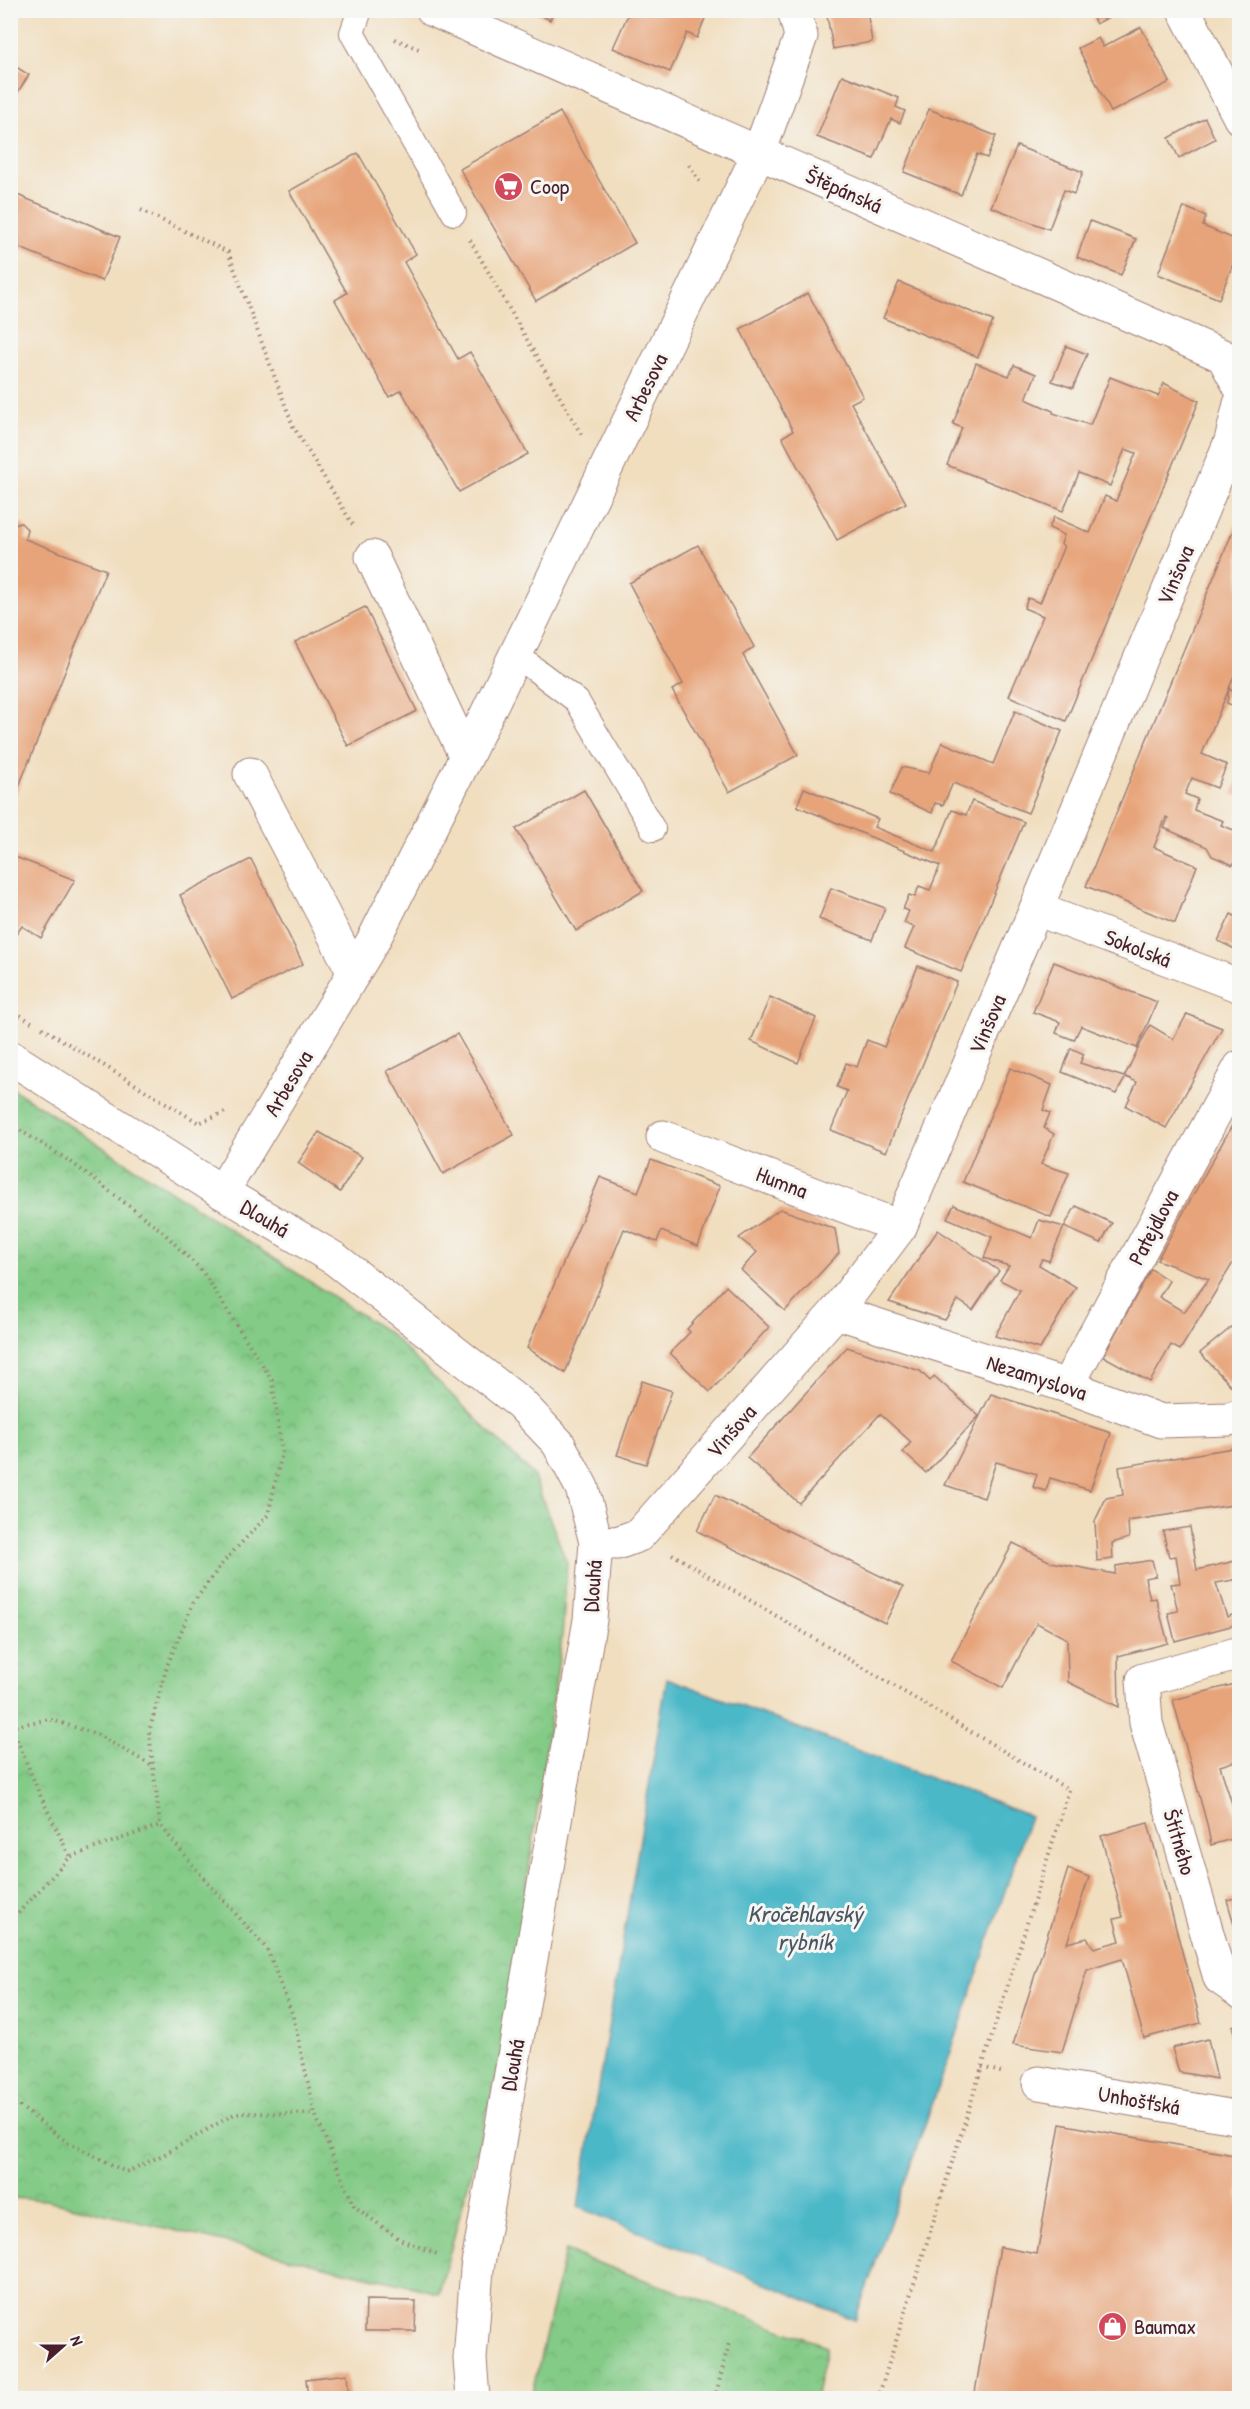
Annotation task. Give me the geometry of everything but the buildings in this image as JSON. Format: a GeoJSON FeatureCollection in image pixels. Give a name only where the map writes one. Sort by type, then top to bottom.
{"type":"FeatureCollection","features":[{"type":"Feature","properties":{"kind":"street","name":"Štěpánská"},"geometry":{"type":"LineString","coordinates":[[434,10],[1223,356],[1239,387]]}},
{"type":"Feature","properties":{"kind":"street","name":"Arbesova"},"geometry":{"type":"LineString","coordinates":[[222,1192],[373,941],[516,655],[759,153],[801,36],[794,10]]}},
{"type":"Feature","properties":{"kind":"street"},"geometry":{"type":"LineString","coordinates":[[1184,10],[1239,118]]}},
{"type":"Feature","properties":{"kind":"street","name":"Vinšova"},"geometry":{"type":"LineString","coordinates":[[639,1535],[836,1312],[900,1227],[1036,909],[1231,441],[1239,404]]}},
{"type":"Feature","properties":{"kind":"street"},"geometry":{"type":"LineString","coordinates":[[372,557],[466,757]]}},
{"type":"Feature","properties":{"kind":"street"},"geometry":{"type":"LineString","coordinates":[[250,774],[354,974]]}},
{"type":"Feature","properties":{"kind":"street","name":"Sokolská"},"geometry":{"type":"LineString","coordinates":[[1036,909],[1239,986]]}},
{"type":"Feature","properties":{"kind":"street","name":"Dlouhá"},"geometry":{"type":"LineString","coordinates":[[10,1057],[222,1192],[335,1259],[520,1402],[558,1443],[582,1488],[596,1542],[590,1620],[477,2270],[470,2359],[474,2398]]}},
{"type":"Feature","properties":{"kind":"street","name":"Patejdlova"},"geometry":{"type":"LineString","coordinates":[[1067,1386],[1239,1067]]}},
{"type":"Feature","properties":{"kind":"street","name":"Humna"},"geometry":{"type":"LineString","coordinates":[[663,1137],[900,1227]]}},
{"type":"Feature","properties":{"kind":"street","name":"Nezamyslova"},"geometry":{"type":"LineString","coordinates":[[836,1312],[1067,1386],[1161,1421],[1229,1419],[1239,1415]]}},
{"type":"Feature","properties":{"kind":"street"},"geometry":{"type":"LineString","coordinates":[[596,1542],[617,1543],[639,1535]]}},
{"type":"Feature","properties":{"kind":"street","name":"Štítného"},"geometry":{"type":"LineString","coordinates":[[1239,1653],[1143,1680],[1146,1723],[1220,1978],[1239,1992]]}},
{"type":"Feature","properties":{"kind":"street","name":"Unhošťská"},"geometry":{"type":"LineString","coordinates":[[1039,2083],[1239,2118]]}},
{"type":"Feature","properties":{"kind":"lane"},"geometry":{"type":"LineString","coordinates":[[358,16],[352,33],[454,213]]}},
{"type":"Feature","properties":{"kind":"lane"},"geometry":{"type":"LineString","coordinates":[[516,655],[577,701],[653,829]]}},
{"type":"Feature","properties":{"kind":"path"},"geometry":{"type":"LineString","coordinates":[[358,16],[431,54]]}},
{"type":"Feature","properties":{"kind":"path"},"geometry":{"type":"LineString","coordinates":[[688,163],[701,183],[696,194]]}},
{"type":"Feature","properties":{"kind":"path"},"geometry":{"type":"LineString","coordinates":[[141,210],[228,252],[293,426],[372,557]]}},
{"type":"Feature","properties":{"kind":"path"},"geometry":{"type":"LineString","coordinates":[[454,213],[585,441]]}},
{"type":"Feature","properties":{"kind":"path"},"geometry":{"type":"LineString","coordinates":[[10,1009],[199,1123],[228,1110]]}},
{"type":"Feature","properties":{"kind":"path"},"geometry":{"type":"LineString","coordinates":[[10,1124],[71,1162],[162,1231],[202,1271],[272,1380],[282,1453],[268,1515],[224,1561],[193,1603],[167,1666],[149,1732],[160,1825],[267,1949],[293,2016],[315,2114],[354,2206],[399,2239],[477,2270]]}},
{"type":"Feature","properties":{"kind":"path"},"geometry":{"type":"LineString","coordinates":[[10,1226],[14,1299],[10,1306]]}},
{"type":"Feature","properties":{"kind":"path"},"geometry":{"type":"LineString","coordinates":[[639,1535],[1069,1790],[878,2398]]}},
{"type":"Feature","properties":{"kind":"path"},"geometry":{"type":"LineString","coordinates":[[70,1857],[11,1725],[50,1719],[96,1734],[153,1766]]}},
{"type":"Feature","properties":{"kind":"path"},"geometry":{"type":"LineString","coordinates":[[10,1922],[70,1857],[160,1825]]}},
{"type":"Feature","properties":{"kind":"path"},"geometry":{"type":"LineString","coordinates":[[10,2099],[67,2142],[126,2172],[163,2155],[236,2113],[315,2114]]}},
{"type":"Feature","properties":{"kind":"path"},"geometry":{"type":"LineString","coordinates":[[715,2398],[729,2343]]}},
{"type":"Feature","properties":{"kind":"green space"},"geometry":{"type":"Polygon","coordinates":[[[10,1087],[389,1333],[533,1475],[567,1563],[562,1637],[503,2052],[439,2293],[46,2200],[11,2198],[10,1087]]]}},
{"type":"Feature","properties":{"kind":"green space"},"geometry":{"type":"Polygon","coordinates":[[[565,2251],[827,2346],[815,2398],[531,2398],[565,2251]]]}},
{"type":"Feature","properties":{"kind":"water","name":"Kročehlavský rybník"},"geometry":{"type":"Polygon","coordinates":[[[667,1678],[1030,1816],[952,2049],[855,2320],[578,2207],[667,1678]]]}},
{"type":"Feature","properties":{"kind":"place","name":"Coop"},"geometry":{"type":"Point","coordinates":[509,186]}},
{"type":"Feature","properties":{"kind":"place","name":"Baumax"},"geometry":{"type":"Point","coordinates":[1113,2326]}}]}
